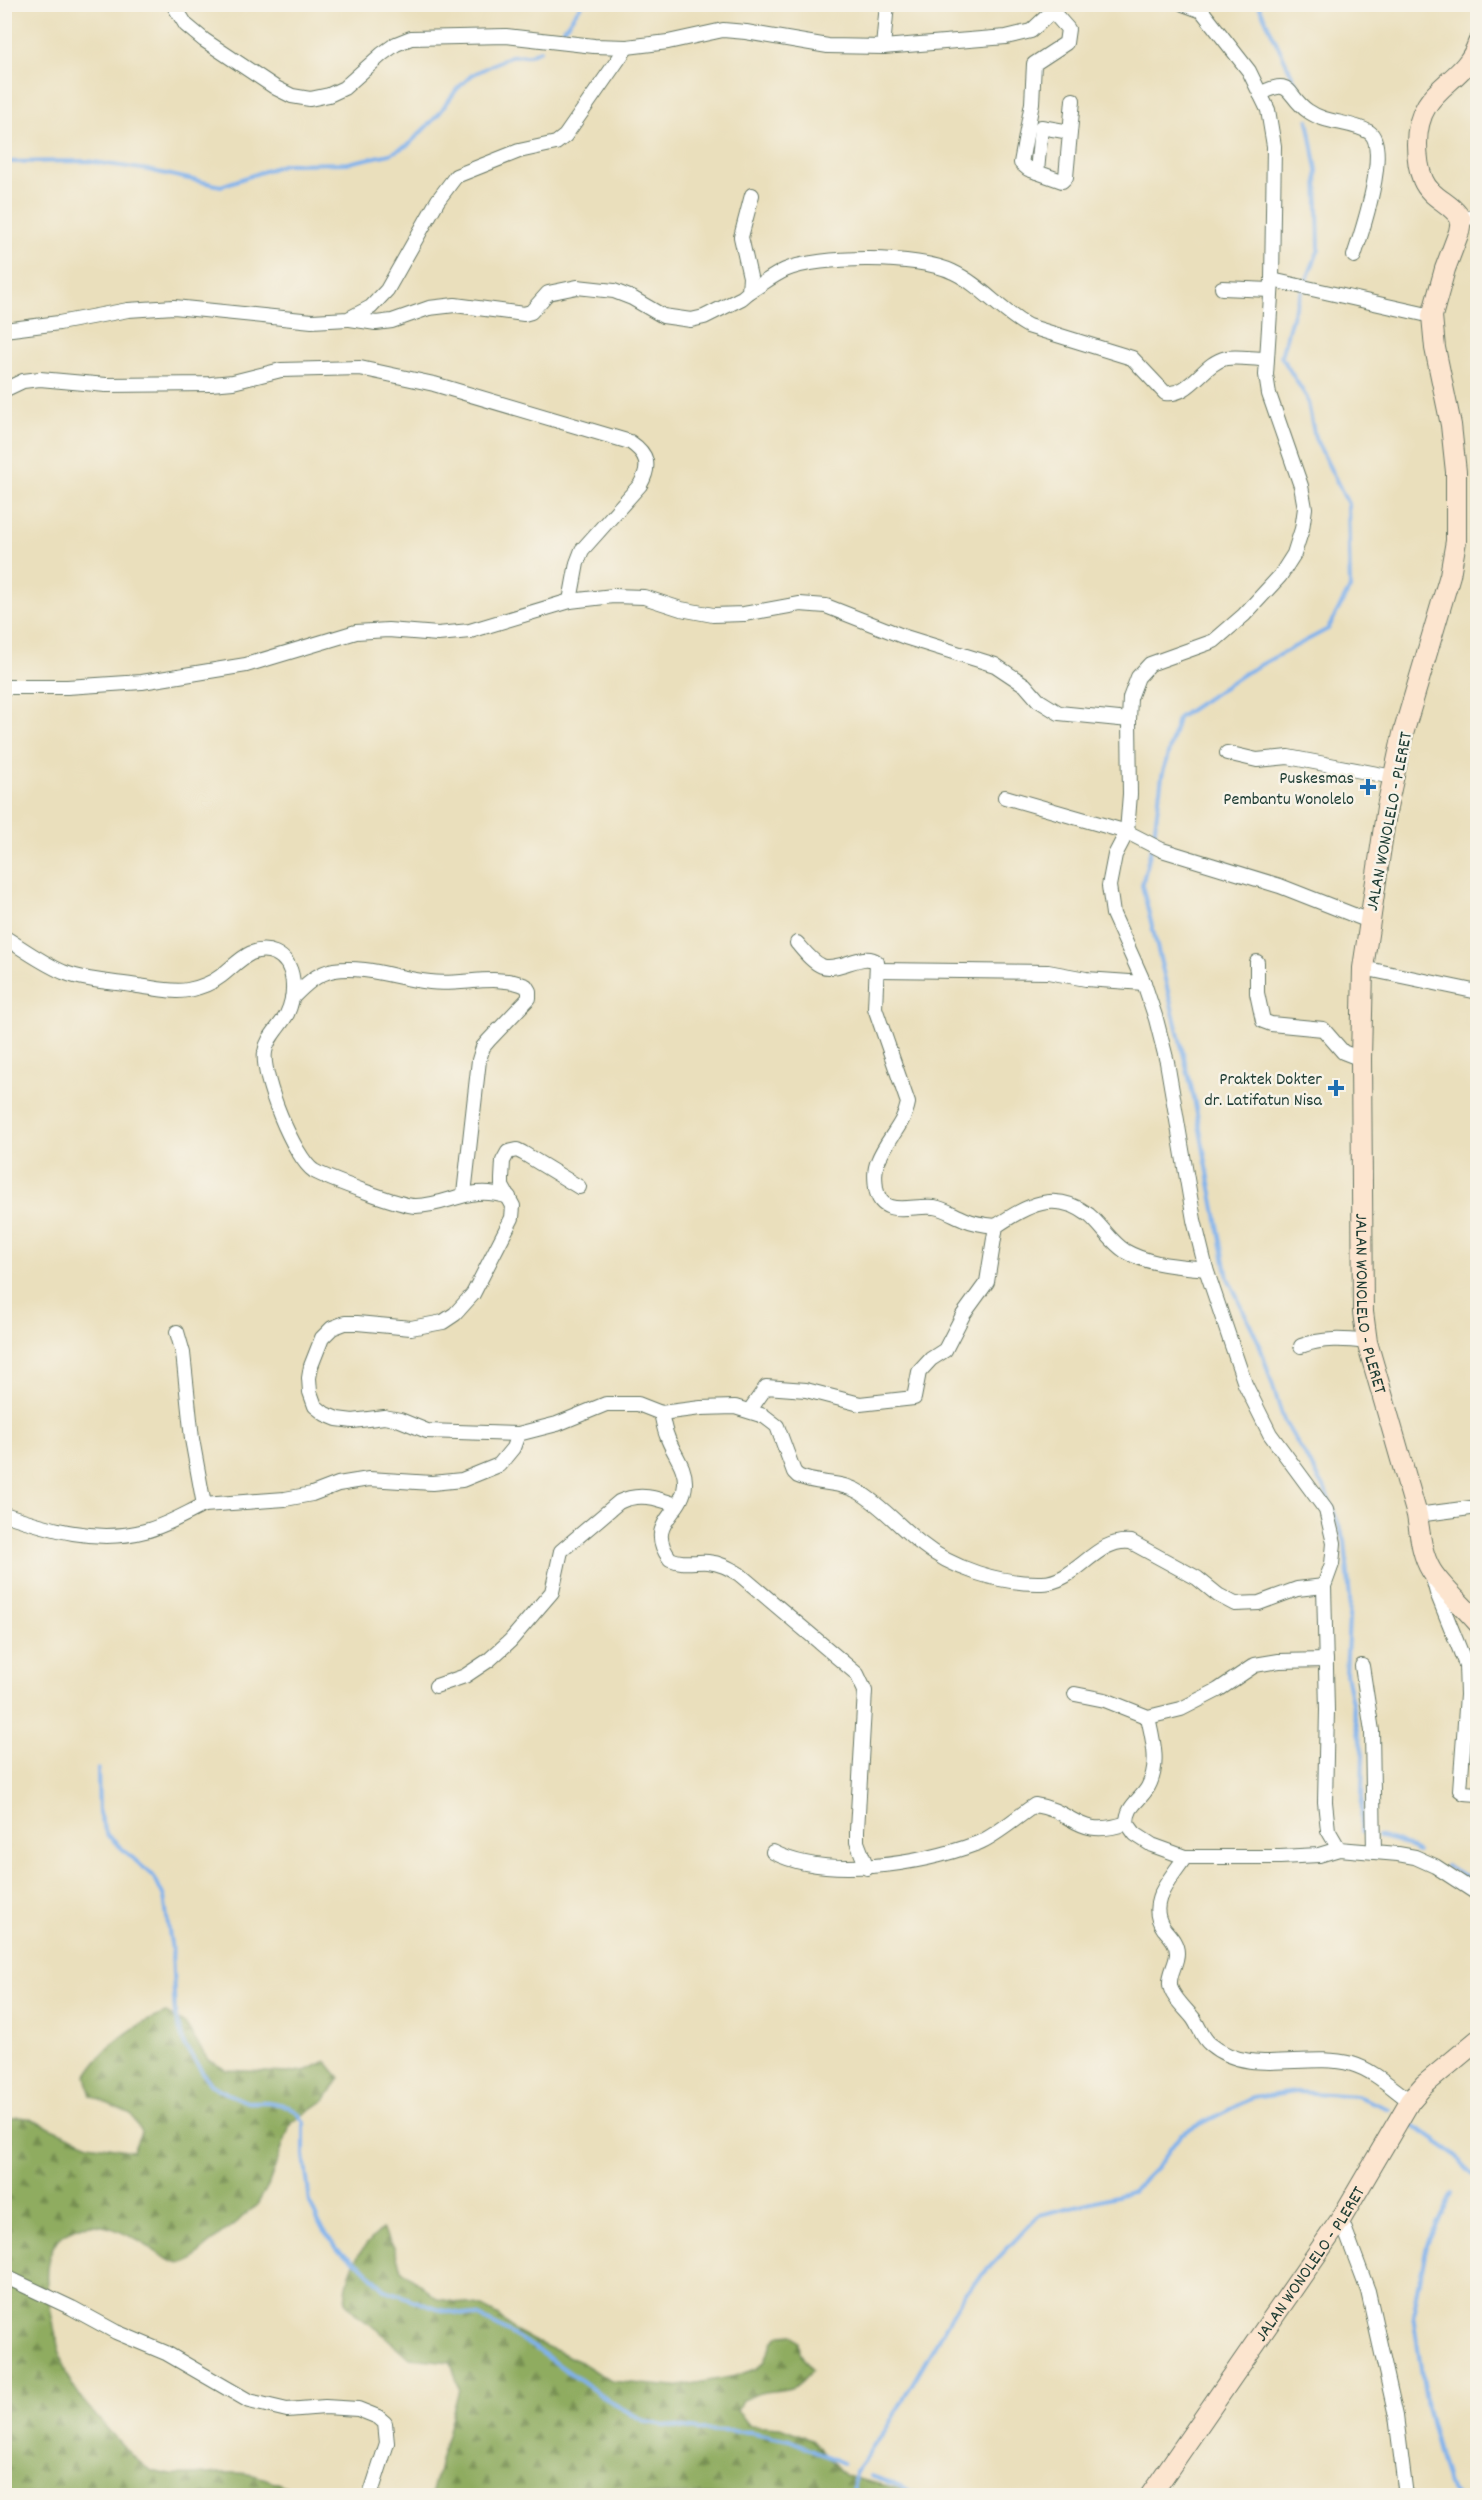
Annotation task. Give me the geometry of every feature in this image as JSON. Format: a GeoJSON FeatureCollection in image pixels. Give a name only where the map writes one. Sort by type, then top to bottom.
{"type":"FeatureCollection","features":[{"type":"Feature","properties":{"kind":"main road","name":"JALAN WONOLELO - PLERET"},"geometry":{"type":"LineString","coordinates":[[1478,43],[1464,66],[1428,103],[1421,115],[1418,128],[1418,165],[1423,182],[1432,195],[1469,217],[1459,232],[1445,268],[1432,316],[1435,348],[1451,425],[1456,472],[1456,541],[1450,575],[1402,734],[1393,777],[1363,968],[1361,1059],[1363,1301],[1366,1342],[1417,1515],[1421,1544],[1432,1571],[1478,1623]]}},
{"type":"Feature","properties":{"kind":"main road","name":"JALAN WONOLELO - PLERET"},"geometry":{"type":"LineString","coordinates":[[1150,2496],[1341,2218],[1410,2101],[1424,2085],[1478,2040]]}},
{"type":"Feature","properties":{"kind":"street"},"geometry":{"type":"LineString","coordinates":[[173,4],[186,25],[204,40],[276,88],[292,96],[310,99],[329,95],[344,88],[382,54],[396,44],[411,38],[506,36],[594,46],[627,46],[668,42],[723,30],[828,46],[883,47],[1006,37],[1031,31],[1057,8],[1068,29],[1066,43],[1034,64],[1032,103],[1021,163],[1037,172],[1062,180],[1066,177],[1073,100]]}},
{"type":"Feature","properties":{"kind":"street"},"geometry":{"type":"LineString","coordinates":[[883,47],[887,4]]}},
{"type":"Feature","properties":{"kind":"street"},"geometry":{"type":"LineString","coordinates":[[1184,4],[1202,8],[1249,71],[1268,110],[1274,146],[1271,285],[1265,360],[1269,394],[1301,486],[1305,508],[1302,529],[1294,554],[1280,576],[1244,615],[1214,641],[1150,664],[1138,676],[1130,698],[1128,720],[1130,794],[1127,832],[1114,855],[1109,886],[1113,914],[1144,983],[1167,1062],[1194,1221],[1206,1269],[1245,1384],[1270,1434],[1326,1510],[1334,1543],[1332,1564],[1324,1586],[1326,1822],[1332,1842],[1339,1850]]}},
{"type":"Feature","properties":{"kind":"street"},"geometry":{"type":"LineString","coordinates":[[348,319],[371,307],[387,290],[438,200],[456,176],[519,151],[556,143],[565,136],[627,46]]}},
{"type":"Feature","properties":{"kind":"street"},"geometry":{"type":"LineString","coordinates":[[1260,94],[1270,88],[1284,86],[1300,104],[1314,115],[1363,129],[1372,134],[1376,140],[1378,152],[1373,188],[1354,256]]}},
{"type":"Feature","properties":{"kind":"street"},"geometry":{"type":"LineString","coordinates":[[1037,172],[1041,127],[1070,132]]}},
{"type":"Feature","properties":{"kind":"street"},"geometry":{"type":"LineString","coordinates":[[749,292],[750,277],[741,237],[752,195]]}},
{"type":"Feature","properties":{"kind":"street"},"geometry":{"type":"LineString","coordinates":[[4,330],[59,323],[128,310],[174,307],[312,321],[348,319],[376,323],[392,321],[429,308],[455,305],[524,314],[531,312],[548,293],[577,287],[614,291],[632,298],[663,316],[691,320],[704,317],[742,298],[785,270],[849,260],[901,260],[932,264],[953,272],[1012,317],[1028,326],[1132,358],[1165,393],[1180,392],[1211,367],[1227,358],[1265,360]]}},
{"type":"Feature","properties":{"kind":"street"},"geometry":{"type":"LineString","coordinates":[[1222,288],[1271,285],[1298,288],[1432,316]]}},
{"type":"Feature","properties":{"kind":"street"},"geometry":{"type":"LineString","coordinates":[[4,390],[23,381],[40,379],[106,386],[212,384],[233,382],[282,370],[313,371],[348,367],[434,384],[630,442],[641,449],[647,461],[647,473],[640,485],[582,550],[577,563],[570,601]]}},
{"type":"Feature","properties":{"kind":"street"},"geometry":{"type":"LineString","coordinates":[[4,687],[67,687],[142,682],[246,665],[356,632],[388,630],[438,634],[470,631],[570,601],[613,596],[644,597],[681,609],[713,615],[744,614],[800,604],[826,606],[905,637],[995,665],[1025,685],[1048,708],[1059,713],[1128,720]]}},
{"type":"Feature","properties":{"kind":"street"},"geometry":{"type":"LineString","coordinates":[[1227,753],[1257,760],[1288,757],[1393,777]]}},
{"type":"Feature","properties":{"kind":"street"},"geometry":{"type":"LineString","coordinates":[[1005,797],[1127,832],[1162,849],[1260,879],[1369,921]]}},
{"type":"Feature","properties":{"kind":"street"},"geometry":{"type":"LineString","coordinates":[[4,937],[46,963],[79,977],[170,990],[188,990],[204,985],[220,977],[252,952],[266,950],[278,954],[289,966],[293,980],[292,998],[287,1014],[273,1033],[265,1051],[264,1070],[268,1087],[306,1164],[323,1174],[411,1206],[427,1205],[464,1194],[487,1192],[509,1197]]}},
{"type":"Feature","properties":{"kind":"street"},"geometry":{"type":"LineString","coordinates":[[797,944],[814,962],[822,966],[836,966],[868,959],[877,962],[875,1008],[908,1103],[906,1113],[877,1162],[876,1183],[881,1202],[889,1208],[900,1210],[935,1207],[980,1224],[996,1226],[1026,1207],[1046,1202],[1063,1204],[1076,1207],[1089,1216],[1127,1252],[1164,1265],[1206,1269]]}},
{"type":"Feature","properties":{"kind":"street"},"geometry":{"type":"LineString","coordinates":[[1257,962],[1257,993],[1263,1021],[1271,1024],[1323,1029],[1343,1052],[1361,1059]]}},
{"type":"Feature","properties":{"kind":"street"},"geometry":{"type":"LineString","coordinates":[[292,998],[311,980],[331,971],[351,968],[432,982],[489,980],[526,986],[530,991],[529,998],[483,1047],[479,1060],[464,1194]]}},
{"type":"Feature","properties":{"kind":"street"},"geometry":{"type":"LineString","coordinates":[[1363,968],[1478,992]]}},
{"type":"Feature","properties":{"kind":"street"},"geometry":{"type":"LineString","coordinates":[[878,970],[1048,972],[1086,979],[1144,983]]}},
{"type":"Feature","properties":{"kind":"street"},"geometry":{"type":"LineString","coordinates":[[579,1186],[523,1153],[512,1151],[505,1155],[502,1186],[513,1206],[512,1218],[473,1294],[455,1314],[442,1322],[411,1328],[345,1323],[332,1328],[322,1338],[311,1366],[310,1392],[315,1406],[325,1414],[337,1419],[384,1417],[400,1420],[427,1431],[518,1434],[557,1424],[606,1404],[638,1404],[661,1413],[720,1406],[750,1410],[764,1416],[777,1426],[794,1472],[798,1476],[857,1490],[930,1551],[978,1574],[1045,1584],[1056,1580],[1106,1547],[1123,1540],[1131,1542],[1197,1578],[1218,1595],[1235,1604],[1252,1604],[1298,1589],[1324,1586]]}},
{"type":"Feature","properties":{"kind":"street"},"geometry":{"type":"LineString","coordinates":[[750,1410],[766,1387],[806,1390],[860,1404],[914,1398],[919,1372],[931,1359],[945,1350],[963,1315],[987,1282],[996,1226]]}},
{"type":"Feature","properties":{"kind":"street"},"geometry":{"type":"LineString","coordinates":[[177,1332],[183,1353],[192,1439],[204,1505]]}},
{"type":"Feature","properties":{"kind":"street"},"geometry":{"type":"LineString","coordinates":[[1301,1346],[1324,1340],[1366,1342]]}},
{"type":"Feature","properties":{"kind":"street"},"geometry":{"type":"LineString","coordinates":[[661,1413],[667,1437],[684,1472],[685,1484],[683,1496],[665,1520],[662,1529],[662,1541],[670,1559],[681,1563],[709,1562],[725,1566],[740,1574],[857,1674],[863,1682],[865,1703],[857,1842],[867,1868]]}},
{"type":"Feature","properties":{"kind":"street"},"geometry":{"type":"LineString","coordinates":[[4,1515],[74,1534],[119,1535],[145,1531],[204,1505],[285,1499],[312,1494],[338,1484],[369,1479],[432,1483],[462,1480],[499,1465],[513,1448],[518,1434]]}},
{"type":"Feature","properties":{"kind":"street"},"geometry":{"type":"LineString","coordinates":[[436,1686],[465,1676],[489,1660],[510,1641],[552,1592],[561,1551],[620,1502],[629,1497],[639,1496],[653,1497],[677,1504]]}},
{"type":"Feature","properties":{"kind":"street"},"geometry":{"type":"LineString","coordinates":[[1417,1515],[1478,1507]]}},
{"type":"Feature","properties":{"kind":"street"},"geometry":{"type":"LineString","coordinates":[[1432,1571],[1437,1593],[1466,1665],[1467,1702],[1459,1787],[1461,1792],[1478,1794]]}},
{"type":"Feature","properties":{"kind":"street"},"geometry":{"type":"LineString","coordinates":[[1075,1694],[1105,1700],[1148,1717],[1181,1709],[1218,1690],[1255,1665],[1279,1661],[1326,1660]]}},
{"type":"Feature","properties":{"kind":"street"},"geometry":{"type":"LineString","coordinates":[[1362,1666],[1372,1731],[1374,1848]]}},
{"type":"Feature","properties":{"kind":"street"},"geometry":{"type":"LineString","coordinates":[[1148,1717],[1155,1758],[1148,1786],[1131,1805],[1127,1823],[1135,1834],[1152,1845],[1185,1857],[1280,1857],[1374,1848],[1425,1862],[1449,1874],[1478,1894]]}},
{"type":"Feature","properties":{"kind":"street"},"geometry":{"type":"LineString","coordinates":[[772,1852],[786,1859],[810,1864],[867,1868],[980,1843],[1035,1805],[1046,1807],[1084,1827],[1106,1829],[1127,1823]]}},
{"type":"Feature","properties":{"kind":"street"},"geometry":{"type":"LineString","coordinates":[[1185,1857],[1157,1900],[1155,1914],[1174,1941],[1177,1952],[1170,1978],[1171,1990],[1199,2026],[1208,2043],[1238,2060],[1281,2063],[1324,2059],[1353,2064],[1367,2070],[1410,2101]]}},
{"type":"Feature","properties":{"kind":"street"},"geometry":{"type":"LineString","coordinates":[[1341,2218],[1368,2291],[1396,2416],[1406,2496]]}},
{"type":"Feature","properties":{"kind":"street"},"geometry":{"type":"LineString","coordinates":[[4,2276],[116,2332],[166,2353],[249,2401],[287,2410],[325,2407],[358,2409],[378,2417],[385,2423],[387,2443],[370,2496]]}},
{"type":"Feature","properties":{"kind":"green space"},"geometry":{"type":"Polygon","coordinates":[[[166,2013],[185,2024],[208,2060],[226,2070],[288,2073],[308,2070],[326,2061],[340,2078],[326,2099],[291,2123],[268,2186],[257,2205],[191,2261],[184,2264],[173,2262],[130,2236],[107,2227],[84,2226],[73,2229],[62,2236],[50,2254],[47,2265],[47,2288],[62,2361],[71,2383],[85,2403],[120,2443],[150,2470],[172,2475],[243,2473],[313,2495],[5,2495],[4,2120],[18,2117],[28,2118],[89,2144],[133,2151],[141,2132],[131,2114],[91,2096],[86,2076],[102,2055],[121,2037],[166,2013]]]}},
{"type":"Feature","properties":{"kind":"green space"},"geometry":{"type":"Polygon","coordinates":[[[382,2229],[394,2247],[401,2269],[438,2299],[480,2306],[499,2316],[514,2330],[581,2362],[611,2381],[674,2387],[736,2376],[756,2369],[764,2362],[773,2342],[781,2335],[792,2334],[799,2342],[800,2352],[812,2370],[795,2387],[760,2393],[742,2400],[737,2410],[749,2425],[780,2427],[811,2439],[845,2476],[925,2495],[431,2495],[459,2389],[451,2362],[409,2358],[377,2329],[359,2317],[345,2302],[348,2279],[355,2261],[366,2245],[382,2229]]]}},
{"type":"Feature","properties":{"kind":"waterway"},"geometry":{"type":"LineString","coordinates":[[558,37],[582,4]]}},
{"type":"Feature","properties":{"kind":"waterway"},"geometry":{"type":"LineString","coordinates":[[1210,6],[1225,4]]}},
{"type":"Feature","properties":{"kind":"waterway"},"geometry":{"type":"LineString","coordinates":[[1258,4],[1303,98]]}},
{"type":"Feature","properties":{"kind":"waterway"},"geometry":{"type":"LineString","coordinates":[[4,162],[87,161],[148,170],[221,186],[285,164],[348,163],[390,154],[408,145],[438,115],[457,89],[472,75],[510,56],[530,55],[540,50]]}},
{"type":"Feature","properties":{"kind":"waterway"},"geometry":{"type":"LineString","coordinates":[[1305,284],[1319,249],[1317,170],[1308,120]]}},
{"type":"Feature","properties":{"kind":"waterway"},"geometry":{"type":"LineString","coordinates":[[1153,842],[1162,776],[1178,718],[1245,673],[1328,629],[1350,588],[1348,504],[1315,438],[1307,398],[1281,356],[1293,313],[1302,291]]}},
{"type":"Feature","properties":{"kind":"waterway"},"geometry":{"type":"LineString","coordinates":[[1151,849],[1142,885],[1194,1098],[1228,1278],[1259,1343],[1284,1421],[1324,1487],[1345,1541],[1350,1599],[1346,1674],[1363,1755],[1361,1832],[1370,1834]]}},
{"type":"Feature","properties":{"kind":"waterway"},"geometry":{"type":"LineString","coordinates":[[98,1769],[99,1814],[107,1835],[155,1878],[164,1897],[172,1951],[175,2016],[185,2046],[210,2084],[247,2102],[268,2102],[289,2106],[298,2113],[304,2123],[304,2155],[310,2203],[319,2223],[338,2250],[362,2266],[386,2290],[437,2309],[479,2317],[498,2326],[535,2348],[609,2401],[646,2422],[698,2430],[750,2432],[789,2440],[843,2463]]}},
{"type":"Feature","properties":{"kind":"waterway"},"geometry":{"type":"LineString","coordinates":[[1378,1836],[1397,1841],[1418,1852]]}},
{"type":"Feature","properties":{"kind":"waterway"},"geometry":{"type":"LineString","coordinates":[[1446,1866],[1478,1882]]}},
{"type":"Feature","properties":{"kind":"waterway"},"geometry":{"type":"LineString","coordinates":[[853,2496],[855,2472],[886,2429],[965,2293],[1039,2215],[1132,2192],[1157,2167],[1181,2134],[1252,2098],[1296,2092],[1357,2096],[1389,2109]]}},
{"type":"Feature","properties":{"kind":"waterway"},"geometry":{"type":"LineString","coordinates":[[1409,2122],[1449,2150],[1478,2179]]}},
{"type":"Feature","properties":{"kind":"waterway"},"geometry":{"type":"LineString","coordinates":[[1452,2193],[1427,2244],[1413,2316],[1427,2408],[1448,2485],[1458,2496]]}},
{"type":"Feature","properties":{"kind":"waterway"},"geometry":{"type":"LineString","coordinates":[[871,2476],[901,2486],[918,2496]]}},
{"type":"Feature","properties":{"kind":"place","name":"Puskesmas Pembantu Wonolelo"},"geometry":{"type":"Point","coordinates":[1368,787]}},
{"type":"Feature","properties":{"kind":"place","name":"Praktek Dokter dr. Latifatun Nisa"},"geometry":{"type":"Point","coordinates":[1336,1088]}}]}
